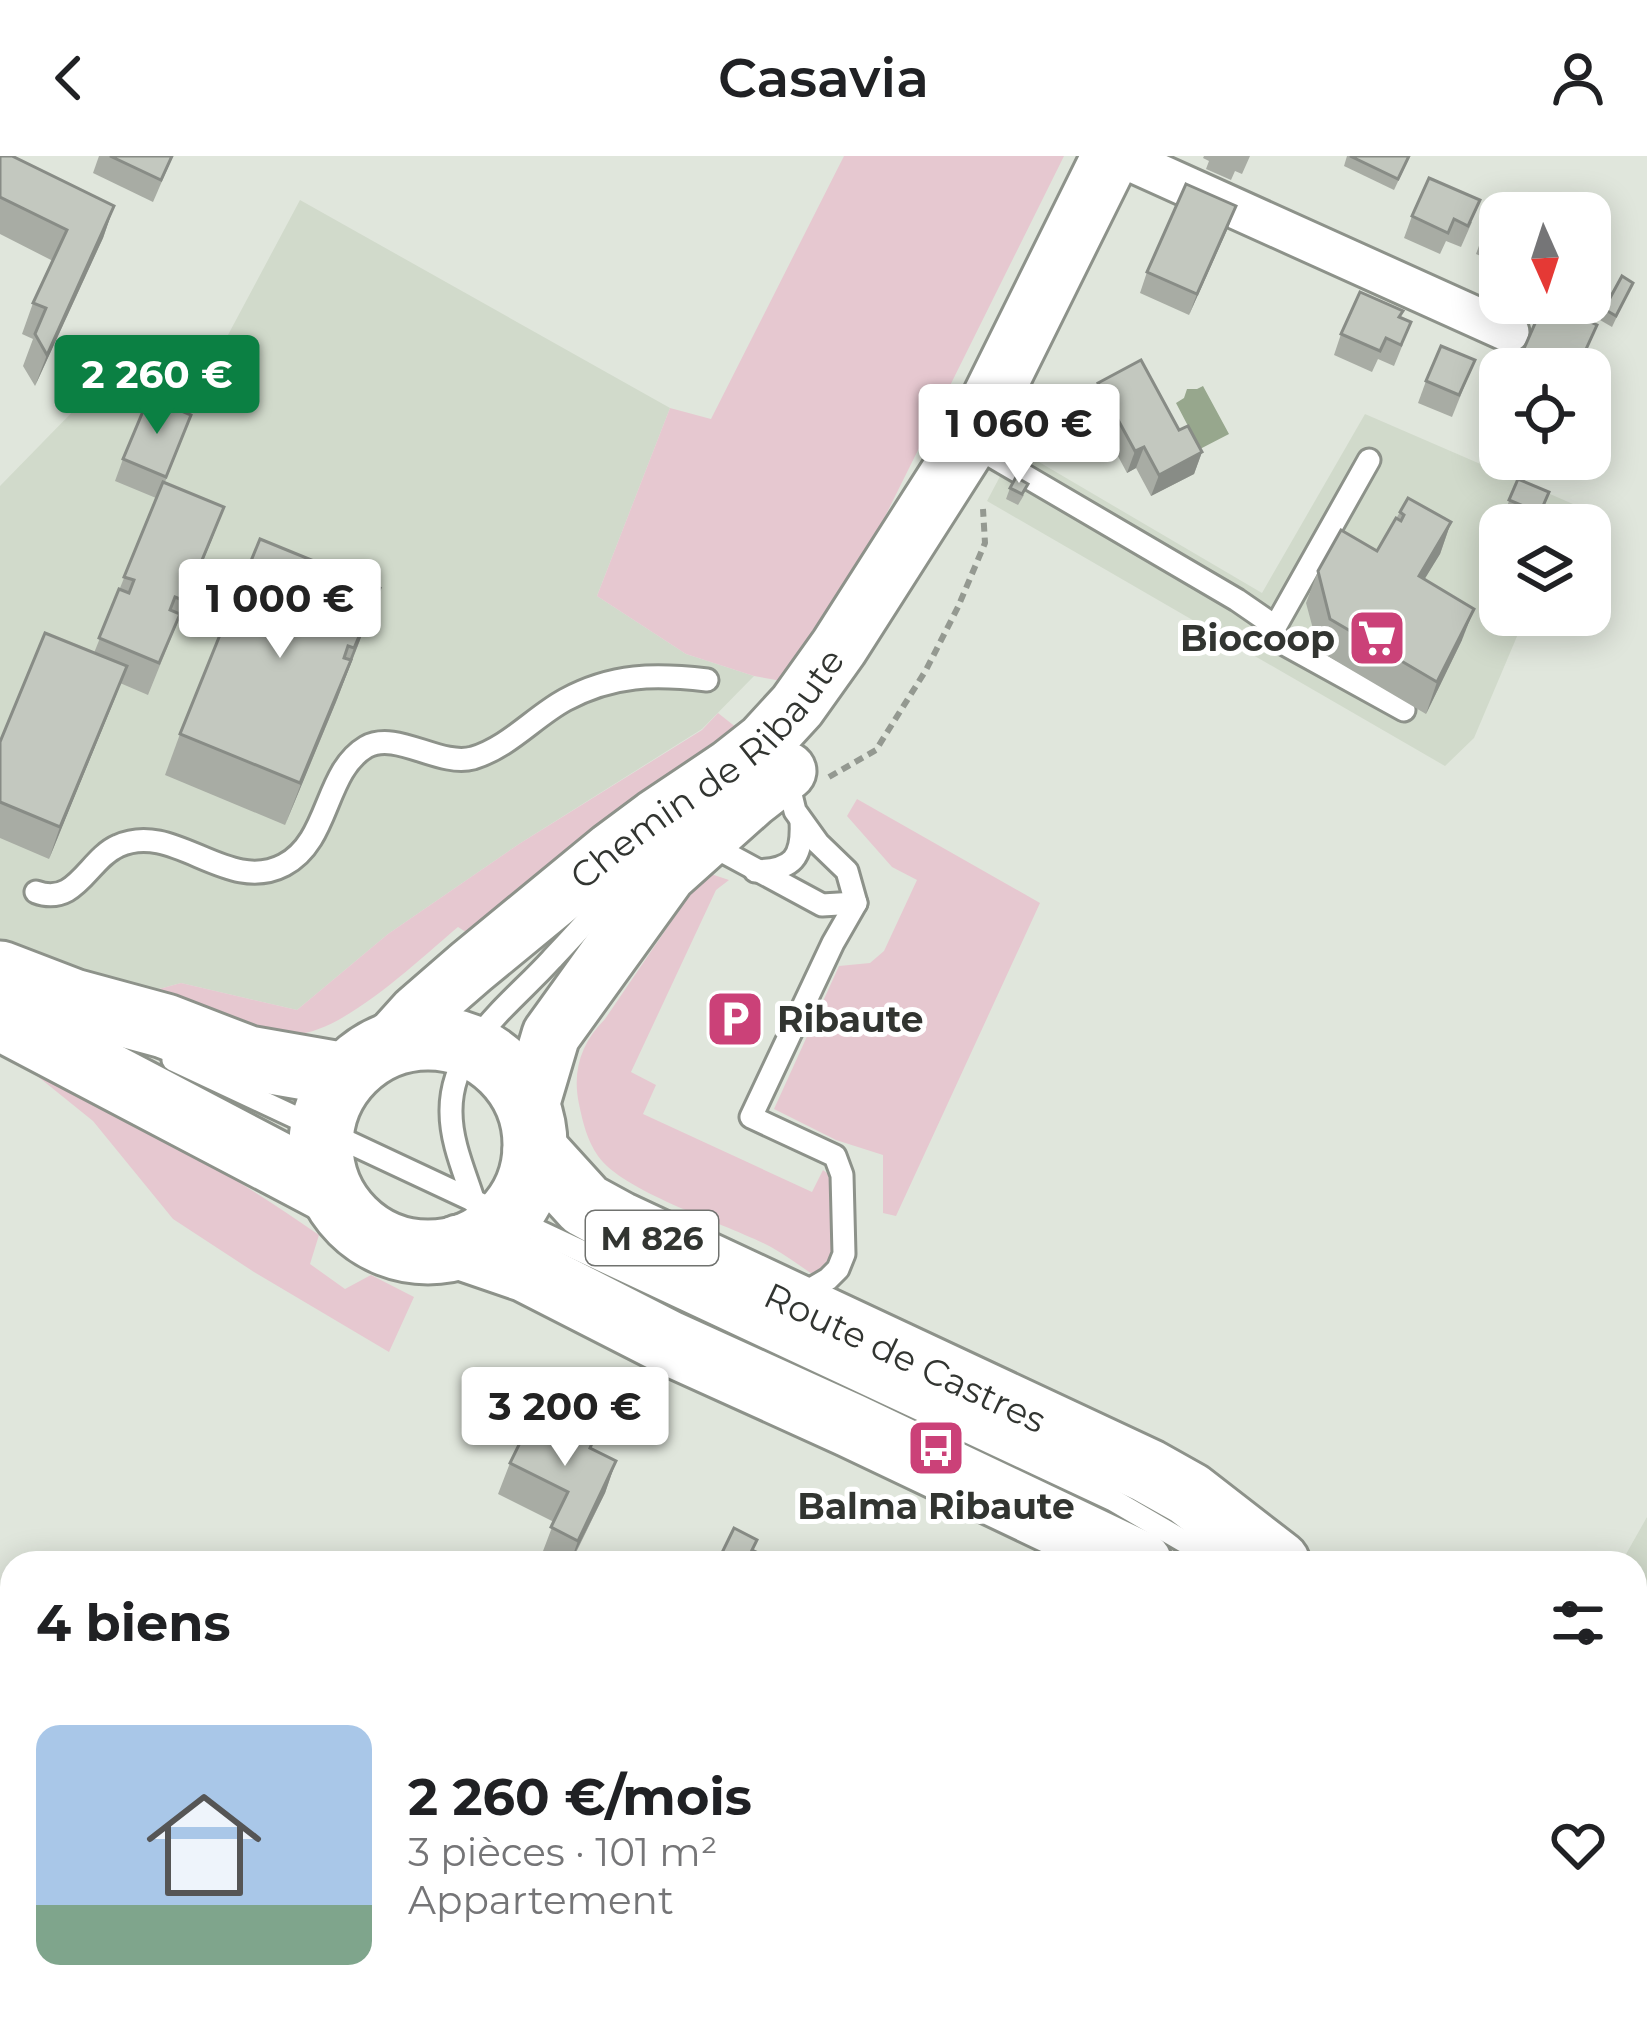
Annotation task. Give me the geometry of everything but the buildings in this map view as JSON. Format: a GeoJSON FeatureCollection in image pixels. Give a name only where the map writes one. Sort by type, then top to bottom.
{"type":"FeatureCollection","features":[{"type":"Feature","properties":{"kind":"main road","name":"Chemin de Ribaute"},"geometry":{"type":"LineString","coordinates":[[532,1130],[551,1035],[710,809],[797,706],[839,647],[969,442],[1115,156]]}},
{"type":"Feature","properties":{"kind":"main road","name":"Chemin de Ribaute"},"geometry":{"type":"LineString","coordinates":[[352,1083],[418,1012],[655,819],[794,796],[922,571],[969,442]]}},
{"type":"Feature","properties":{"kind":"main road"},"geometry":{"type":"LineString","coordinates":[[0,973],[42,1012],[331,1192]]}},
{"type":"Feature","properties":{"kind":"main road"},"geometry":{"type":"LineString","coordinates":[[42,1012],[165,1026],[248,1058],[352,1083]]}},
{"type":"Feature","properties":{"kind":"main road"},"geometry":{"type":"LineString","coordinates":[[471,1047],[431,1038],[352,1083],[324,1172],[339,1206],[363,1230],[392,1246],[426,1252],[521,1197],[531,1174],[532,1130]]}},
{"type":"Feature","properties":{"kind":"main road","name":"Route de Castres"},"geometry":{"type":"LineString","coordinates":[[471,1047],[506,1072],[520,1090],[532,1130],[585,1204],[1148,1471],[1189,1494],[1263,1551]]}},
{"type":"Feature","properties":{"kind":"main road","name":"M 826"},"geometry":{"type":"LineString","coordinates":[[480,1222],[526,1270],[669,1343],[1115,1551]]}},
{"type":"Feature","properties":{"kind":"street"},"geometry":{"type":"LineString","coordinates":[[1115,156],[1509,332]]}},
{"type":"Feature","properties":{"kind":"lane"},"geometry":{"type":"LineString","coordinates":[[969,442],[1237,600],[1266,620],[1270,636],[1404,710]]}},
{"type":"Feature","properties":{"kind":"lane"},"geometry":{"type":"LineString","coordinates":[[1270,636],[1370,460]]}},
{"type":"Feature","properties":{"kind":"lane"},"geometry":{"type":"LineString","coordinates":[[37,892],[48,896],[71,890],[115,847],[142,840],[161,842],[232,870],[260,872],[282,866],[311,841],[346,766],[367,747],[386,742],[440,757],[471,759],[520,734],[564,700],[614,681],[658,674],[707,680]]}},
{"type":"Feature","properties":{"kind":"lane"},"geometry":{"type":"LineString","coordinates":[[755,871],[789,865],[800,851],[794,796]]}},
{"type":"Feature","properties":{"kind":"lane"},"geometry":{"type":"LineString","coordinates":[[786,1302],[820,1286],[838,1269],[844,1255],[842,1175],[835,1156],[752,1117],[856,903],[847,871],[794,796]]}},
{"type":"Feature","properties":{"kind":"lane"},"geometry":{"type":"LineString","coordinates":[[710,809],[719,850],[822,905],[856,903]]}},
{"type":"Feature","properties":{"kind":"lane"},"geometry":{"type":"LineString","coordinates":[[480,1222],[454,1140],[452,1096],[460,1066],[507,1004],[550,962],[626,872],[655,819]]}},
{"type":"Feature","properties":{"kind":"lane"},"geometry":{"type":"LineString","coordinates":[[550,962],[668,874]]}},
{"type":"Feature","properties":{"kind":"lane"},"geometry":{"type":"LineString","coordinates":[[0,993],[159,1053],[352,1083],[480,1222],[1113,1500],[1200,1551]]}},
{"type":"Feature","properties":{"kind":"shaded area"},"geometry":{"type":"Polygon","coordinates":[[[844,156],[1064,156],[850,587],[787,682],[686,654],[597,596],[670,408],[711,419],[844,156]]]}},
{"type":"Feature","properties":{"kind":"shaded area"},"geometry":{"type":"Polygon","coordinates":[[[300,200],[670,408],[597,596],[686,654],[754,676],[702,729],[519,844],[388,934],[297,1010],[181,983],[148,992],[0,940],[0,486],[124,359],[197,393],[300,200]]]}},
{"type":"Feature","properties":{"kind":"shaded area"},"geometry":{"type":"Polygon","coordinates":[[[1203,386],[1229,434],[1200,449],[1176,403],[1187,389],[1203,386]]]}},
{"type":"Feature","properties":{"kind":"shaded area"},"geometry":{"type":"Polygon","coordinates":[[[1365,414],[1479,463],[1479,480],[1518,480],[1573,504],[1479,504],[1479,636],[1517,636],[1474,738],[1445,766],[987,501],[1015,448],[1262,593],[1365,414]]]}},
{"type":"Feature","properties":{"kind":"shaded area"},"geometry":{"type":"Polygon","coordinates":[[[718,713],[737,728],[469,934],[458,927],[380,992],[334,1022],[313,1031],[278,1032],[148,992],[181,983],[297,1010],[388,934],[519,844],[702,730],[718,713]]]}},
{"type":"Feature","properties":{"kind":"shaded area"},"geometry":{"type":"Polygon","coordinates":[[[857,799],[1040,903],[896,1216],[883,1213],[883,1155],[836,1140],[774,1109],[839,966],[870,963],[884,951],[917,880],[892,867],[847,816],[857,799]]]}},
{"type":"Feature","properties":{"kind":"shaded area"},"geometry":{"type":"Polygon","coordinates":[[[705,872],[729,880],[716,890],[631,1072],[656,1085],[643,1114],[812,1192],[823,1170],[832,1177],[834,1244],[818,1278],[771,1247],[630,1183],[598,1156],[584,1125],[577,1080],[584,1048],[705,872]]]}},
{"type":"Feature","properties":{"kind":"shaded area"},"geometry":{"type":"Polygon","coordinates":[[[0,1046],[162,1136],[319,1235],[310,1264],[345,1289],[371,1275],[414,1297],[389,1352],[173,1219],[93,1121],[0,1046]]]}},
{"type":"Feature","properties":{"kind":"shaded area"},"geometry":{"type":"Polygon","coordinates":[[[1647,1517],[1647,1551],[1628,1551],[1647,1517]]]}},
{"type":"Feature","properties":{"kind":"place","name":"Biocoop"},"geometry":{"type":"Point","coordinates":[1377,638]}},
{"type":"Feature","properties":{"kind":"place","name":"Ribaute"},"geometry":{"type":"Point","coordinates":[735,1019]}},
{"type":"Feature","properties":{"kind":"place","name":"Balma Ribaute"},"geometry":{"type":"Point","coordinates":[936,1448]}}]}
